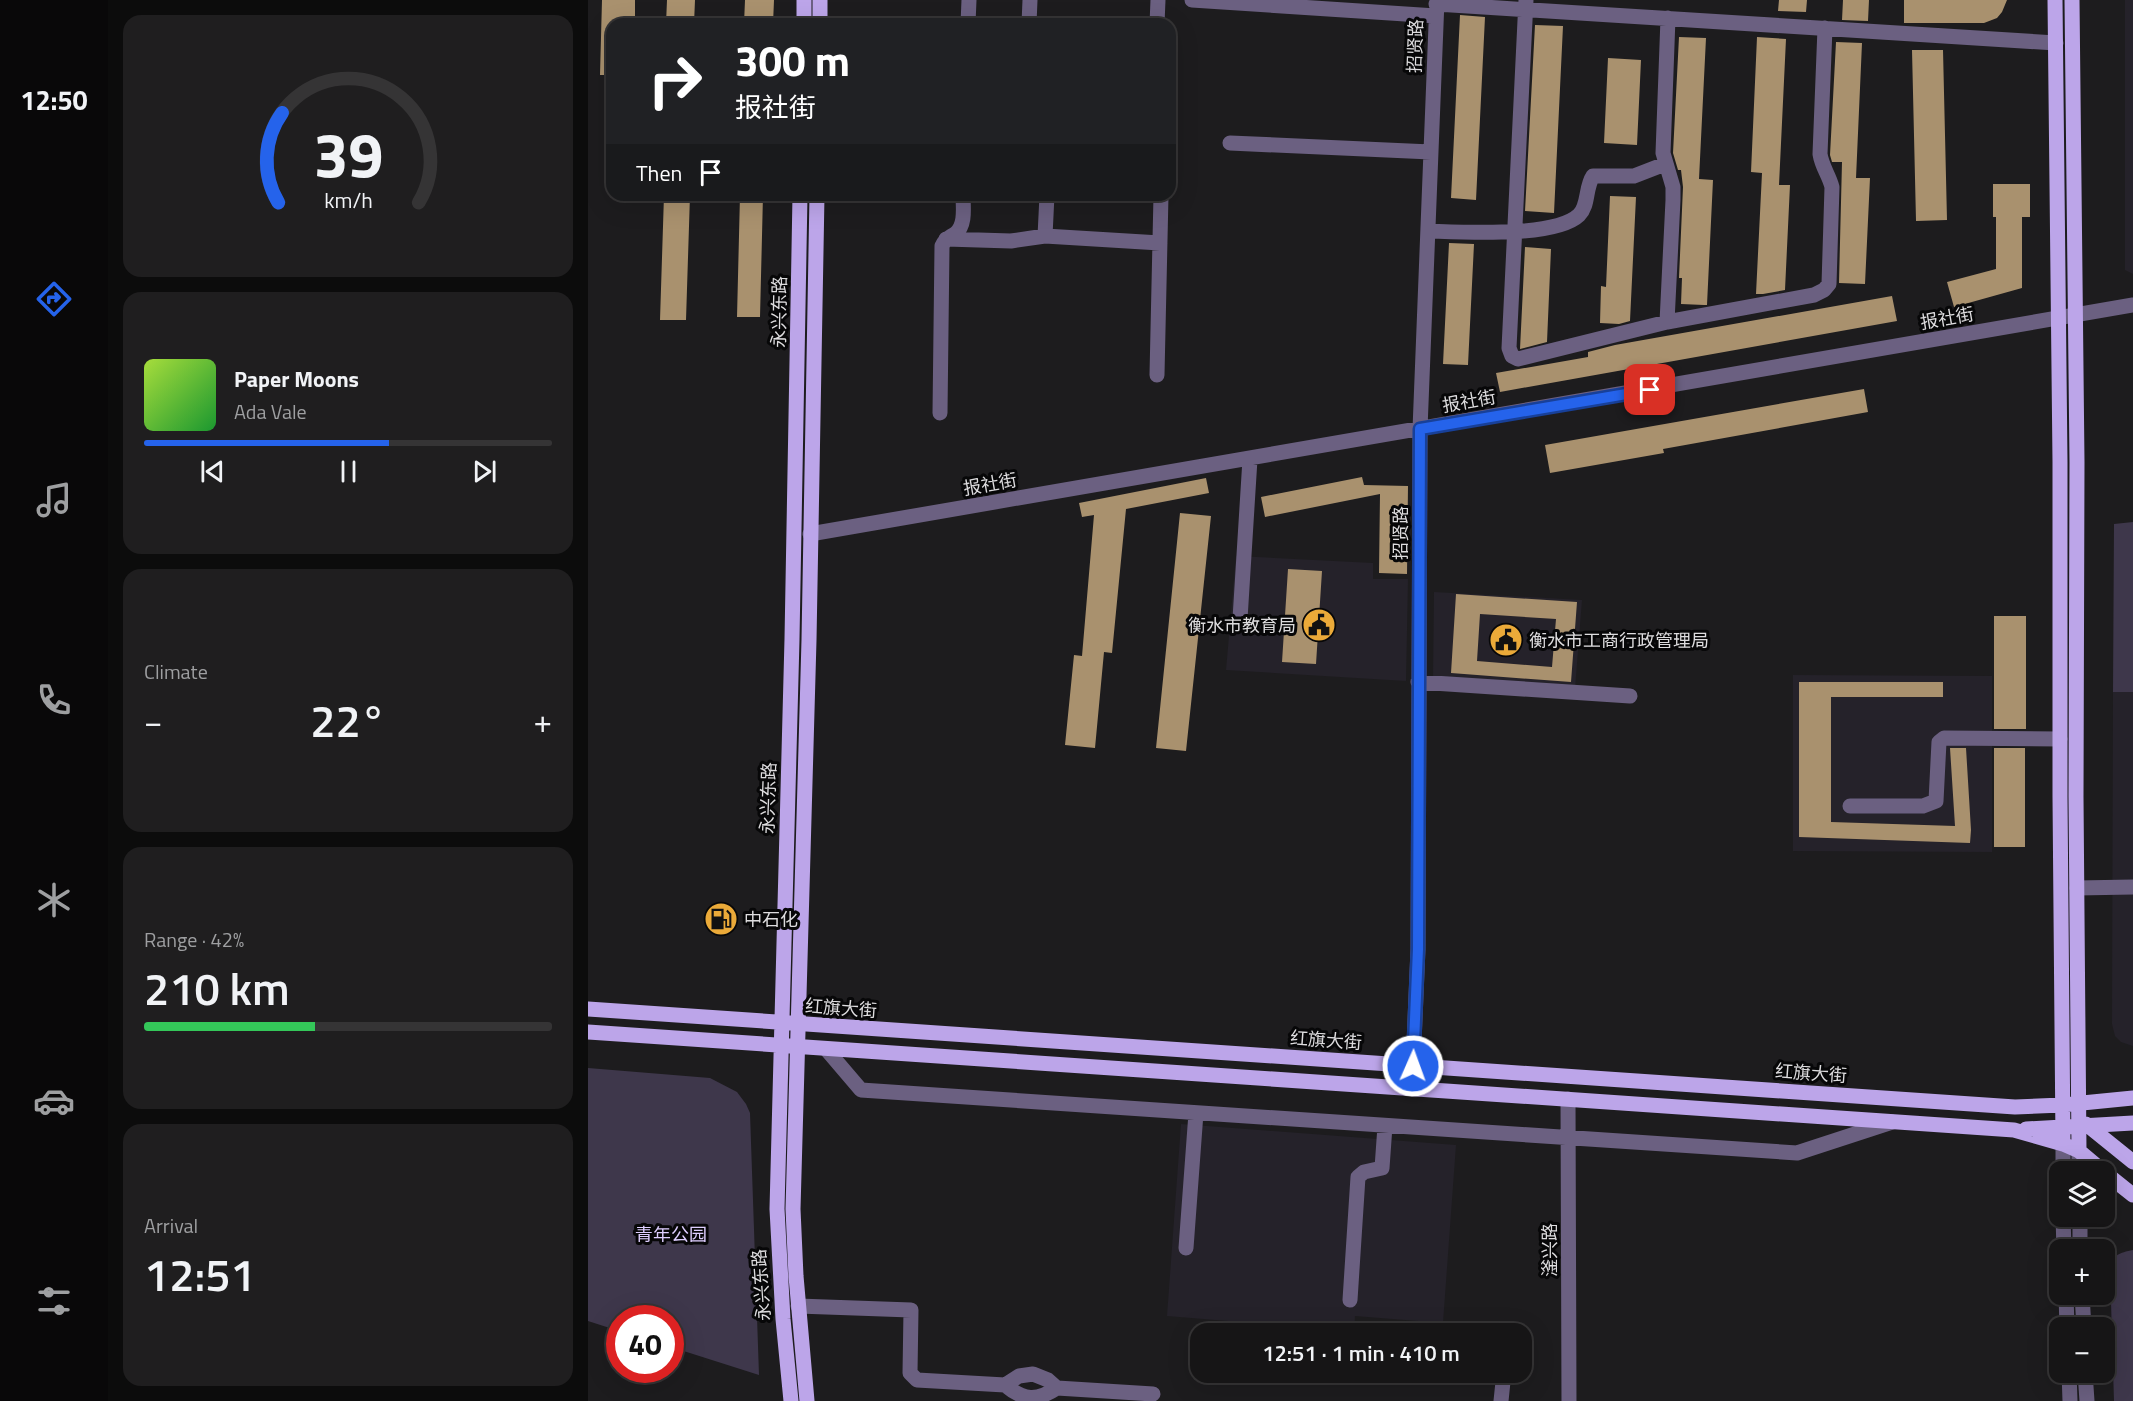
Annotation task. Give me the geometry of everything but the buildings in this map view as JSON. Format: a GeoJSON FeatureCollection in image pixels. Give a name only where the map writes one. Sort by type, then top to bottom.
{"type":"FeatureCollection","features":[{"type":"Feature","properties":{"kind":"main road"},"geometry":{"type":"LineString","coordinates":[[804,0],[804,18]]}},
{"type":"Feature","properties":{"kind":"main road"},"geometry":{"type":"LineString","coordinates":[[820,0],[820,18]]}},
{"type":"Feature","properties":{"kind":"main road"},"geometry":{"type":"LineString","coordinates":[[2055,0],[2063,1144]]}},
{"type":"Feature","properties":{"kind":"main road"},"geometry":{"type":"LineString","coordinates":[[2072,0],[2077,888],[2081,1118],[2079,1151]]}},
{"type":"Feature","properties":{"kind":"main road","name":"永兴东路"},"geometry":{"type":"LineString","coordinates":[[791,1401],[777,1227],[800,201]]}},
{"type":"Feature","properties":{"kind":"main road","name":"永兴东路"},"geometry":{"type":"LineString","coordinates":[[807,1401],[798,1306],[793,1209],[817,201]]}},
{"type":"Feature","properties":{"kind":"main road","name":"红旗大街"},"geometry":{"type":"LineString","coordinates":[[588,1009],[2015,1107],[2062,1105],[2081,1118],[2133,1123]]}},
{"type":"Feature","properties":{"kind":"main road","name":"红旗大街"},"geometry":{"type":"LineString","coordinates":[[588,1032],[2014,1130],[2062,1127],[2133,1098]]}},
{"type":"Feature","properties":{"kind":"main road"},"geometry":{"type":"LineString","coordinates":[[2081,1118],[2133,1162]]}},
{"type":"Feature","properties":{"kind":"main road","name":"红旗大街"},"geometry":{"type":"LineString","coordinates":[[2014,1130],[2063,1144],[2079,1151],[2091,1161]]}},
{"type":"Feature","properties":{"kind":"main road","name":"红旗大街"},"geometry":{"type":"LineString","coordinates":[[2115,1181],[2133,1195]]}},
{"type":"Feature","properties":{"kind":"street"},"geometry":{"type":"LineString","coordinates":[[968,18],[969,0]]}},
{"type":"Feature","properties":{"kind":"street"},"geometry":{"type":"LineString","coordinates":[[1029,18],[1030,0]]}},
{"type":"Feature","properties":{"kind":"street"},"geometry":{"type":"LineString","coordinates":[[1157,18],[1158,0]]}},
{"type":"Feature","properties":{"kind":"street"},"geometry":{"type":"LineString","coordinates":[[1192,0],[1436,6],[1525,5],[1668,18],[2056,43]]}},
{"type":"Feature","properties":{"kind":"street"},"geometry":{"type":"LineString","coordinates":[[1525,5],[1509,348],[1512,356],[1518,359],[1667,322],[1814,295],[1824,290],[1829,284],[1832,187],[1830,178],[1822,166],[1820,154],[1825,28]]}},
{"type":"Feature","properties":{"kind":"street","name":"招贤路"},"geometry":{"type":"LineString","coordinates":[[1413,1066],[1418,949],[1420,429],[1436,6]]}},
{"type":"Feature","properties":{"kind":"street"},"geometry":{"type":"LineString","coordinates":[[1667,322],[1673,200],[1672,186],[1663,153],[1668,18]]}},
{"type":"Feature","properties":{"kind":"street"},"geometry":{"type":"LineString","coordinates":[[1230,143],[1431,152]]}},
{"type":"Feature","properties":{"kind":"street"},"geometry":{"type":"LineString","coordinates":[[1428,231],[1490,232],[1556,226],[1572,220],[1581,213],[1585,205],[1588,183],[1593,176],[1634,176],[1665,164]]}},
{"type":"Feature","properties":{"kind":"street"},"geometry":{"type":"LineString","coordinates":[[940,413],[942,246],[946,239],[957,232],[962,222],[963,201]]}},
{"type":"Feature","properties":{"kind":"street"},"geometry":{"type":"LineString","coordinates":[[1045,236],[1047,201]]}},
{"type":"Feature","properties":{"kind":"street"},"geometry":{"type":"LineString","coordinates":[[1157,375],[1161,201]]}},
{"type":"Feature","properties":{"kind":"street"},"geometry":{"type":"LineString","coordinates":[[946,239],[1011,240],[1045,236],[1160,243]]}},
{"type":"Feature","properties":{"kind":"street","name":"报社街"},"geometry":{"type":"LineString","coordinates":[[810,534],[2133,305]]}},
{"type":"Feature","properties":{"kind":"street"},"geometry":{"type":"LineString","coordinates":[[1240,619],[1250,459]]}},
{"type":"Feature","properties":{"kind":"street"},"geometry":{"type":"LineString","coordinates":[[1418,682],[1630,696]]}},
{"type":"Feature","properties":{"kind":"street"},"geometry":{"type":"LineString","coordinates":[[1850,806],[1923,806],[1936,801],[1939,742],[1944,738],[2060,739]]}},
{"type":"Feature","properties":{"kind":"street"},"geometry":{"type":"LineString","coordinates":[[2077,888],[2133,887]]}},
{"type":"Feature","properties":{"kind":"street"},"geometry":{"type":"LineString","coordinates":[[826,1049],[861,1090],[1797,1154],[1893,1121]]}},
{"type":"Feature","properties":{"kind":"street","name":"滏兴路"},"geometry":{"type":"LineString","coordinates":[[1568,1099],[1569,1401]]}},
{"type":"Feature","properties":{"kind":"street"},"geometry":{"type":"LineString","coordinates":[[1186,1248],[1196,1113]]}},
{"type":"Feature","properties":{"kind":"street"},"geometry":{"type":"LineString","coordinates":[[1350,1300],[1358,1177],[1364,1172],[1382,1168],[1385,1125]]}},
{"type":"Feature","properties":{"kind":"street"},"geometry":{"type":"LineString","coordinates":[[2063,1144],[2063,1161]]}},
{"type":"Feature","properties":{"kind":"street"},"geometry":{"type":"LineString","coordinates":[[2079,1151],[2079,1161]]}},
{"type":"Feature","properties":{"kind":"street"},"geometry":{"type":"LineString","coordinates":[[798,1306],[911,1310],[910,1373],[916,1380],[1005,1385],[1021,1397],[1035,1401],[1041,1400],[1057,1388]]}},
{"type":"Feature","properties":{"kind":"street"},"geometry":{"type":"LineString","coordinates":[[1005,1385],[1019,1376],[1034,1374],[1048,1380],[1057,1388],[1153,1394]]}},
{"type":"Feature","properties":{"kind":"street"},"geometry":{"type":"LineString","coordinates":[[1501,1401],[1503,1383]]}},
{"type":"Feature","properties":{"kind":"street"},"geometry":{"type":"LineString","coordinates":[[2069,1383],[2070,1401]]}},
{"type":"Feature","properties":{"kind":"street"},"geometry":{"type":"LineString","coordinates":[[2086,1383],[2087,1401]]}},
{"type":"Feature","properties":{"kind":"shaded area"},"geometry":{"type":"Polygon","coordinates":[[[2125,0],[2133,0],[2133,274],[2125,270],[2125,0]]]}},
{"type":"Feature","properties":{"kind":"shaded area","name":"衡水市教育局"},"geometry":{"type":"Polygon","coordinates":[[[1236,556],[1373,563],[1373,579],[1408,579],[1406,681],[1226,670],[1236,556]]]}},
{"type":"Feature","properties":{"kind":"shaded area","name":"衡水市工商行政管理局"},"geometry":{"type":"Polygon","coordinates":[[[1434,592],[1582,600],[1575,689],[1433,680],[1434,592]]]}},
{"type":"Feature","properties":{"kind":"shaded area"},"geometry":{"type":"Polygon","coordinates":[[[1793,675],[1992,676],[1992,852],[1793,851],[1793,675]]]}},
{"type":"Feature","properties":{"kind":"shaded area"},"geometry":{"type":"Polygon","coordinates":[[[2113,692],[2133,692],[2133,1046],[2121,1042],[2115,1036],[2112,1024],[2113,692]]]}},
{"type":"Feature","properties":{"kind":"shaded area"},"geometry":{"type":"Polygon","coordinates":[[[1181,1124],[1456,1145],[1443,1323],[1355,1316],[1355,1323],[1228,1323],[1228,1321],[1167,1316],[1181,1124]]]}},
{"type":"Feature","properties":{"kind":"green space"},"geometry":{"type":"Polygon","coordinates":[[[2133,522],[2133,692],[2113,692],[2114,524],[2133,522]]]}},
{"type":"Feature","properties":{"kind":"green space","name":"青年公园"},"geometry":{"type":"Polygon","coordinates":[[[588,1068],[710,1078],[737,1092],[750,1113],[759,1375],[684,1351],[684,1305],[606,1305],[606,1327],[588,1321],[588,1068]]]}},
{"type":"Feature","properties":{"kind":"green space"},"geometry":{"type":"Polygon","coordinates":[[[2133,1250],[2133,1401],[2114,1401],[2115,1317],[2111,1317],[2111,1305],[2115,1305],[2115,1258],[2133,1250]]]}},
{"type":"Feature","properties":{"kind":"place","name":"衡水市教育局"},"geometry":{"type":"Point","coordinates":[1319,625]}},
{"type":"Feature","properties":{"kind":"place","name":"衡水市工商行政管理局"},"geometry":{"type":"Point","coordinates":[1506,640]}},
{"type":"Feature","properties":{"kind":"place","name":"中石化"},"geometry":{"type":"Point","coordinates":[721,919]}},
{"type":"Feature","properties":{"kind":"route"},"geometry":{"type":"LineString","coordinates":[[1413,1066],[1418,949],[1420,429],[1650,390]]}}]}
